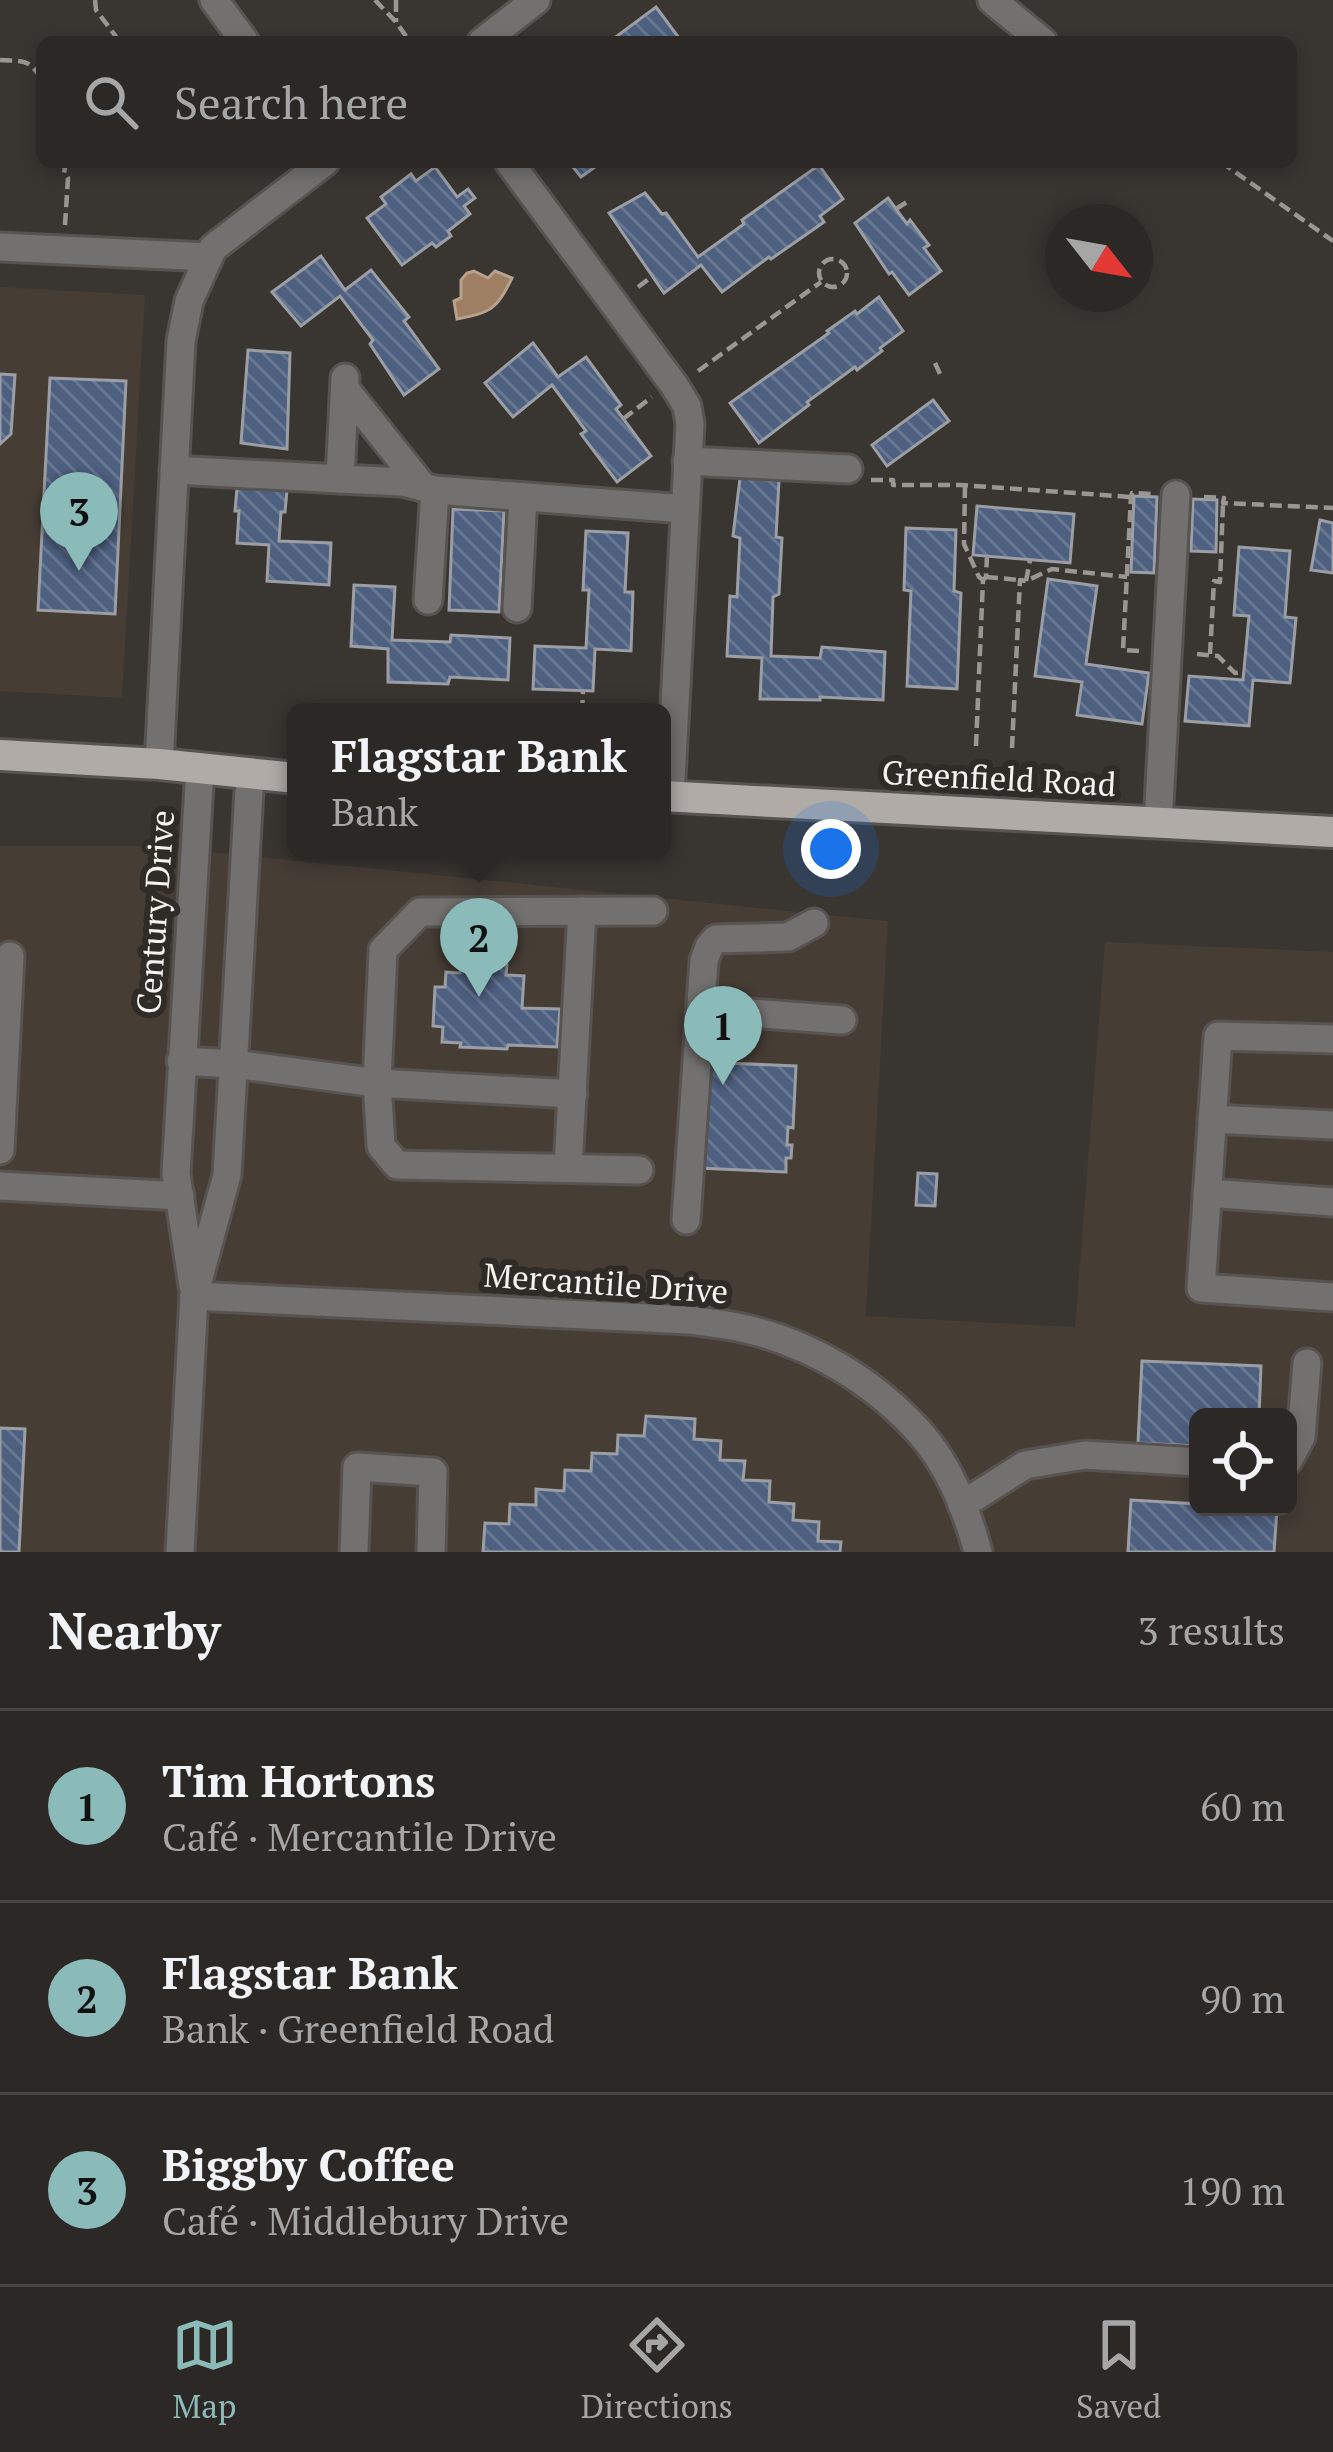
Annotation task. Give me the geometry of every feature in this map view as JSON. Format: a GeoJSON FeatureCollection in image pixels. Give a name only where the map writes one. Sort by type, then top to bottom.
{"type":"FeatureCollection","features":[{"type":"Feature","properties":{"kind":"main road"},"geometry":{"type":"LineString","coordinates":[[0,755],[287,777]]}},
{"type":"Feature","properties":{"kind":"main road","name":"Greenfield Road"},"geometry":{"type":"LineString","coordinates":[[671,796],[1333,832]]}},
{"type":"Feature","properties":{"kind":"street"},"geometry":{"type":"LineString","coordinates":[[214,0],[240,36]]}},
{"type":"Feature","properties":{"kind":"street"},"geometry":{"type":"LineString","coordinates":[[490,36],[536,0]]}},
{"type":"Feature","properties":{"kind":"street"},"geometry":{"type":"LineString","coordinates":[[992,0],[1036,36]]}},
{"type":"Feature","properties":{"kind":"street"},"geometry":{"type":"LineString","coordinates":[[159,764],[181,341],[189,301],[213,248],[317,168]]}},
{"type":"Feature","properties":{"kind":"street"},"geometry":{"type":"LineString","coordinates":[[512,168],[687,406],[671,720]]}},
{"type":"Feature","properties":{"kind":"street"},"geometry":{"type":"LineString","coordinates":[[0,247],[208,257]]}},
{"type":"Feature","properties":{"kind":"street"},"geometry":{"type":"LineString","coordinates":[[340,479],[345,383],[429,488],[428,600]]}},
{"type":"Feature","properties":{"kind":"street"},"geometry":{"type":"LineString","coordinates":[[687,461],[860,475]]}},
{"type":"Feature","properties":{"kind":"street"},"geometry":{"type":"LineString","coordinates":[[174,470],[402,482],[685,509]]}},
{"type":"Feature","properties":{"kind":"street"},"geometry":{"type":"LineString","coordinates":[[1158,822],[1176,495]]}},
{"type":"Feature","properties":{"kind":"street"},"geometry":{"type":"LineString","coordinates":[[517,608],[524,497]]}},
{"type":"Feature","properties":{"kind":"street","name":"Century Drive"},"geometry":{"type":"LineString","coordinates":[[180,1552],[194,1296],[176,1174],[200,768]]}},
{"type":"Feature","properties":{"kind":"street","name":"Century Drive"},"geometry":{"type":"LineString","coordinates":[[194,1296],[227,1175],[250,773]]}},
{"type":"Feature","properties":{"kind":"street"},"geometry":{"type":"LineString","coordinates":[[568,1168],[582,911]]}},
{"type":"Feature","properties":{"kind":"street"},"geometry":{"type":"LineString","coordinates":[[639,1170],[397,1165],[381,1146],[377,1083],[383,950],[420,912],[653,911]]}},
{"type":"Feature","properties":{"kind":"street"},"geometry":{"type":"LineString","coordinates":[[686,1220],[704,961],[709,947],[716,939],[788,938],[814,923]]}},
{"type":"Feature","properties":{"kind":"street"},"geometry":{"type":"LineString","coordinates":[[0,1150],[10,956]]}},
{"type":"Feature","properties":{"kind":"street"},"geometry":{"type":"LineString","coordinates":[[738,1012],[842,1020]]}},
{"type":"Feature","properties":{"kind":"street"},"geometry":{"type":"LineString","coordinates":[[1333,1040],[1218,1036],[1201,1288],[1333,1297]]}},
{"type":"Feature","properties":{"kind":"street","name":"Century Drive"},"geometry":{"type":"LineString","coordinates":[[182,1061],[233,1064]]}},
{"type":"Feature","properties":{"kind":"street"},"geometry":{"type":"LineString","coordinates":[[233,1064],[377,1083],[573,1094]]}},
{"type":"Feature","properties":{"kind":"street"},"geometry":{"type":"LineString","coordinates":[[1212,1119],[1333,1125]]}},
{"type":"Feature","properties":{"kind":"street"},"geometry":{"type":"LineString","coordinates":[[0,1186],[180,1196]]}},
{"type":"Feature","properties":{"kind":"street"},"geometry":{"type":"LineString","coordinates":[[1207,1193],[1333,1202]]}},
{"type":"Feature","properties":{"kind":"street","name":"Mercantile Drive"},"geometry":{"type":"LineString","coordinates":[[194,1296],[690,1320],[743,1328],[833,1363],[922,1436],[951,1479],[977,1552]]}},
{"type":"Feature","properties":{"kind":"street"},"geometry":{"type":"LineString","coordinates":[[1297,1445],[1307,1363]]}},
{"type":"Feature","properties":{"kind":"street"},"geometry":{"type":"LineString","coordinates":[[962,1505],[1025,1465],[1085,1455],[1189,1461]]}},
{"type":"Feature","properties":{"kind":"street"},"geometry":{"type":"LineString","coordinates":[[354,1552],[357,1467],[434,1472],[431,1552]]}},
{"type":"Feature","properties":{"kind":"path"},"geometry":{"type":"LineString","coordinates":[[95,0],[96,10],[116,36]]}},
{"type":"Feature","properties":{"kind":"path"},"geometry":{"type":"LineString","coordinates":[[375,0],[406,36]]}},
{"type":"Feature","properties":{"kind":"path"},"geometry":{"type":"LineString","coordinates":[[396,0],[396,22]]}},
{"type":"Feature","properties":{"kind":"path"},"geometry":{"type":"LineString","coordinates":[[0,60],[24,59],[36,70]]}},
{"type":"Feature","properties":{"kind":"path"},"geometry":{"type":"LineString","coordinates":[[65,168],[65,230]]}},
{"type":"Feature","properties":{"kind":"path"},"geometry":{"type":"LineString","coordinates":[[1229,168],[1333,242]]}},
{"type":"Feature","properties":{"kind":"path"},"geometry":{"type":"LineString","coordinates":[[896,209],[910,200]]}},
{"type":"Feature","properties":{"kind":"path"},"geometry":{"type":"LineString","coordinates":[[834,259],[846,265],[843,284],[830,287],[821,282],[818,273],[825,262],[834,259]]}},
{"type":"Feature","properties":{"kind":"path"},"geometry":{"type":"LineString","coordinates":[[631,292],[653,276]]}},
{"type":"Feature","properties":{"kind":"path"},"geometry":{"type":"LineString","coordinates":[[692,375],[821,282]]}},
{"type":"Feature","properties":{"kind":"path"},"geometry":{"type":"LineString","coordinates":[[934,364],[940,374]]}},
{"type":"Feature","properties":{"kind":"path"},"geometry":{"type":"LineString","coordinates":[[623,419],[656,396]]}},
{"type":"Feature","properties":{"kind":"path"},"geometry":{"type":"LineString","coordinates":[[860,475],[892,480],[893,485],[1131,497]]}},
{"type":"Feature","properties":{"kind":"path"},"geometry":{"type":"LineString","coordinates":[[964,485],[964,544],[979,578],[1023,581],[1052,569],[1127,577]]}},
{"type":"Feature","properties":{"kind":"path"},"geometry":{"type":"LineString","coordinates":[[1210,654],[1214,580],[1220,582],[1223,503]]}},
{"type":"Feature","properties":{"kind":"path"},"geometry":{"type":"LineString","coordinates":[[976,746],[987,556]]}},
{"type":"Feature","properties":{"kind":"path"},"geometry":{"type":"LineString","coordinates":[[1012,748],[1023,581],[1030,560]]}},
{"type":"Feature","properties":{"kind":"path"},"geometry":{"type":"LineString","coordinates":[[1183,654],[1218,656],[1235,673],[1244,672]]}},
{"type":"Feature","properties":{"kind":"path"},"geometry":{"type":"LineString","coordinates":[[582,703],[583,691]]}},
{"type":"Feature","properties":{"kind":"shaded area"},"geometry":{"type":"Polygon","coordinates":[[[474,271],[488,278],[495,271],[512,278],[492,308],[457,319],[454,301],[461,298],[461,280],[474,271]]]}},
{"type":"Feature","properties":{"kind":"shaded area"},"geometry":{"type":"Polygon","coordinates":[[[0,287],[145,295],[122,698],[0,691],[0,287]]]}},
{"type":"Feature","properties":{"kind":"shaded area"},"geometry":{"type":"Polygon","coordinates":[[[0,846],[151,846],[888,921],[866,1316],[1075,1327],[1105,942],[1333,952],[1333,1552],[0,1552],[0,846]]]}},
{"type":"Feature","properties":{"kind":"building"},"geometry":{"type":"Polygon","coordinates":[[[656,7],[678,36],[617,36],[656,7]]]}},
{"type":"Feature","properties":{"kind":"building"},"geometry":{"type":"Polygon","coordinates":[[[436,168],[457,197],[468,189],[475,198],[464,206],[470,214],[448,231],[451,236],[436,247],[432,243],[402,265],[367,218],[386,204],[381,197],[411,174],[416,181],[436,168]]]}},
{"type":"Feature","properties":{"kind":"building"},"geometry":{"type":"Polygon","coordinates":[[[815,168],[821,168],[843,199],[820,216],[824,222],[722,292],[701,265],[664,293],[609,213],[645,193],[698,257],[744,224],[742,220],[815,168]]]}},
{"type":"Feature","properties":{"kind":"building"},"geometry":{"type":"Polygon","coordinates":[[[888,198],[929,245],[924,248],[941,271],[909,295],[855,223],[888,198]]]}},
{"type":"Feature","properties":{"kind":"building"},"geometry":{"type":"Polygon","coordinates":[[[321,256],[345,290],[371,270],[409,317],[404,321],[439,369],[404,395],[370,344],[373,340],[340,296],[301,326],[272,292],[321,256]]]}},
{"type":"Feature","properties":{"kind":"building"},"geometry":{"type":"Polygon","coordinates":[[[879,297],[903,331],[759,443],[730,403],[879,297]]]}},
{"type":"Feature","properties":{"kind":"building"},"geometry":{"type":"Polygon","coordinates":[[[533,343],[558,377],[586,357],[651,456],[617,482],[552,385],[513,417],[485,383],[533,343]]]}},
{"type":"Feature","properties":{"kind":"building"},"geometry":{"type":"Polygon","coordinates":[[[248,350],[290,353],[287,449],[241,443],[248,350]]]}},
{"type":"Feature","properties":{"kind":"building"},"geometry":{"type":"Polygon","coordinates":[[[0,374],[15,375],[11,434],[0,444],[0,374]]]}},
{"type":"Feature","properties":{"kind":"building"},"geometry":{"type":"Polygon","coordinates":[[[50,378],[126,381],[115,614],[38,610],[50,378]]]}},
{"type":"Feature","properties":{"kind":"building"},"geometry":{"type":"Polygon","coordinates":[[[933,400],[949,421],[887,466],[872,445],[933,400]]]}},
{"type":"Feature","properties":{"kind":"building"},"geometry":{"type":"Polygon","coordinates":[[[238,477],[288,480],[279,541],[331,543],[329,585],[267,581],[269,545],[237,543],[238,477]]]}},
{"type":"Feature","properties":{"kind":"building"},"geometry":{"type":"Polygon","coordinates":[[[740,478],[779,481],[776,537],[782,538],[771,656],[820,658],[822,647],[885,652],[883,700],[760,699],[762,658],[727,656],[730,596],[737,597],[740,538],[733,536],[740,478]]]}},
{"type":"Feature","properties":{"kind":"building"},"geometry":{"type":"Polygon","coordinates":[[[1134,496],[1157,497],[1154,573],[1131,572],[1134,496]]]}},
{"type":"Feature","properties":{"kind":"building"},"geometry":{"type":"Polygon","coordinates":[[[1193,499],[1217,500],[1216,552],[1191,551],[1193,499]]]}},
{"type":"Feature","properties":{"kind":"building"},"geometry":{"type":"Polygon","coordinates":[[[977,506],[1074,514],[1070,563],[973,555],[977,506]]]}},
{"type":"Feature","properties":{"kind":"building"},"geometry":{"type":"Polygon","coordinates":[[[453,509],[504,511],[499,612],[449,610],[453,509]]]}},
{"type":"Feature","properties":{"kind":"building"},"geometry":{"type":"Polygon","coordinates":[[[1320,520],[1333,523],[1333,573],[1311,570],[1320,520]]]}},
{"type":"Feature","properties":{"kind":"building"},"geometry":{"type":"Polygon","coordinates":[[[906,528],[956,530],[954,591],[961,593],[957,689],[907,686],[911,591],[904,590],[906,528]]]}},
{"type":"Feature","properties":{"kind":"building"},"geometry":{"type":"Polygon","coordinates":[[[586,531],[628,533],[625,592],[633,592],[631,651],[595,649],[593,691],[533,689],[535,646],[586,648],[586,531]]]}},
{"type":"Feature","properties":{"kind":"building"},"geometry":{"type":"Polygon","coordinates":[[[1239,547],[1290,551],[1285,617],[1296,618],[1290,683],[1253,680],[1249,726],[1185,721],[1189,676],[1243,680],[1249,616],[1234,615],[1239,547]]]}},
{"type":"Feature","properties":{"kind":"building"},"geometry":{"type":"Polygon","coordinates":[[[1048,579],[1097,586],[1086,664],[1149,673],[1142,724],[1077,715],[1082,682],[1035,676],[1048,579]]]}},
{"type":"Feature","properties":{"kind":"building"},"geometry":{"type":"Polygon","coordinates":[[[354,585],[395,587],[392,640],[450,642],[451,635],[510,638],[508,680],[450,677],[448,684],[388,682],[388,649],[351,646],[354,585]]]}},
{"type":"Feature","properties":{"kind":"building"},"geometry":{"type":"Polygon","coordinates":[[[461,962],[507,965],[506,975],[524,976],[522,1008],[560,1009],[557,1047],[460,1047],[461,1043],[442,1042],[443,1027],[433,1026],[435,987],[445,987],[446,972],[460,973],[461,962]]]}},
{"type":"Feature","properties":{"kind":"building"},"geometry":{"type":"Polygon","coordinates":[[[703,1062],[796,1066],[793,1128],[788,1127],[787,1145],[792,1145],[791,1158],[786,1158],[786,1172],[699,1168],[703,1062]]]}},
{"type":"Feature","properties":{"kind":"building"},"geometry":{"type":"Polygon","coordinates":[[[918,1173],[937,1174],[935,1206],[916,1205],[918,1173]]]}},
{"type":"Feature","properties":{"kind":"building"},"geometry":{"type":"Polygon","coordinates":[[[1142,1361],[1261,1366],[1259,1408],[1189,1408],[1189,1446],[1138,1443],[1142,1361]]]}},
{"type":"Feature","properties":{"kind":"building"},"geometry":{"type":"Polygon","coordinates":[[[646,1416],[695,1419],[694,1439],[721,1441],[720,1460],[745,1461],[743,1480],[770,1481],[769,1502],[794,1504],[793,1520],[819,1522],[818,1541],[841,1542],[840,1552],[483,1552],[485,1523],[509,1524],[510,1504],[536,1505],[536,1489],[564,1491],[565,1470],[591,1471],[592,1453],[617,1454],[618,1435],[644,1436],[646,1416]]]}},
{"type":"Feature","properties":{"kind":"building"},"geometry":{"type":"Polygon","coordinates":[[[0,1428],[25,1429],[19,1552],[0,1552],[0,1428]]]}},
{"type":"Feature","properties":{"kind":"building"},"geometry":{"type":"Polygon","coordinates":[[[1131,1500],[1189,1503],[1189,1516],[1277,1516],[1274,1552],[1128,1552],[1131,1500]]]}},
{"type":"Feature","properties":{"kind":"place","name":"Biggby Coffee"},"geometry":{"type":"Point","coordinates":[79,571]}},
{"type":"Feature","properties":{"kind":"place","name":"Flagstar Bank"},"geometry":{"type":"Point","coordinates":[479,997]}},
{"type":"Feature","properties":{"kind":"place","name":"Tim Hortons"},"geometry":{"type":"Point","coordinates":[723,1085]}}]}
